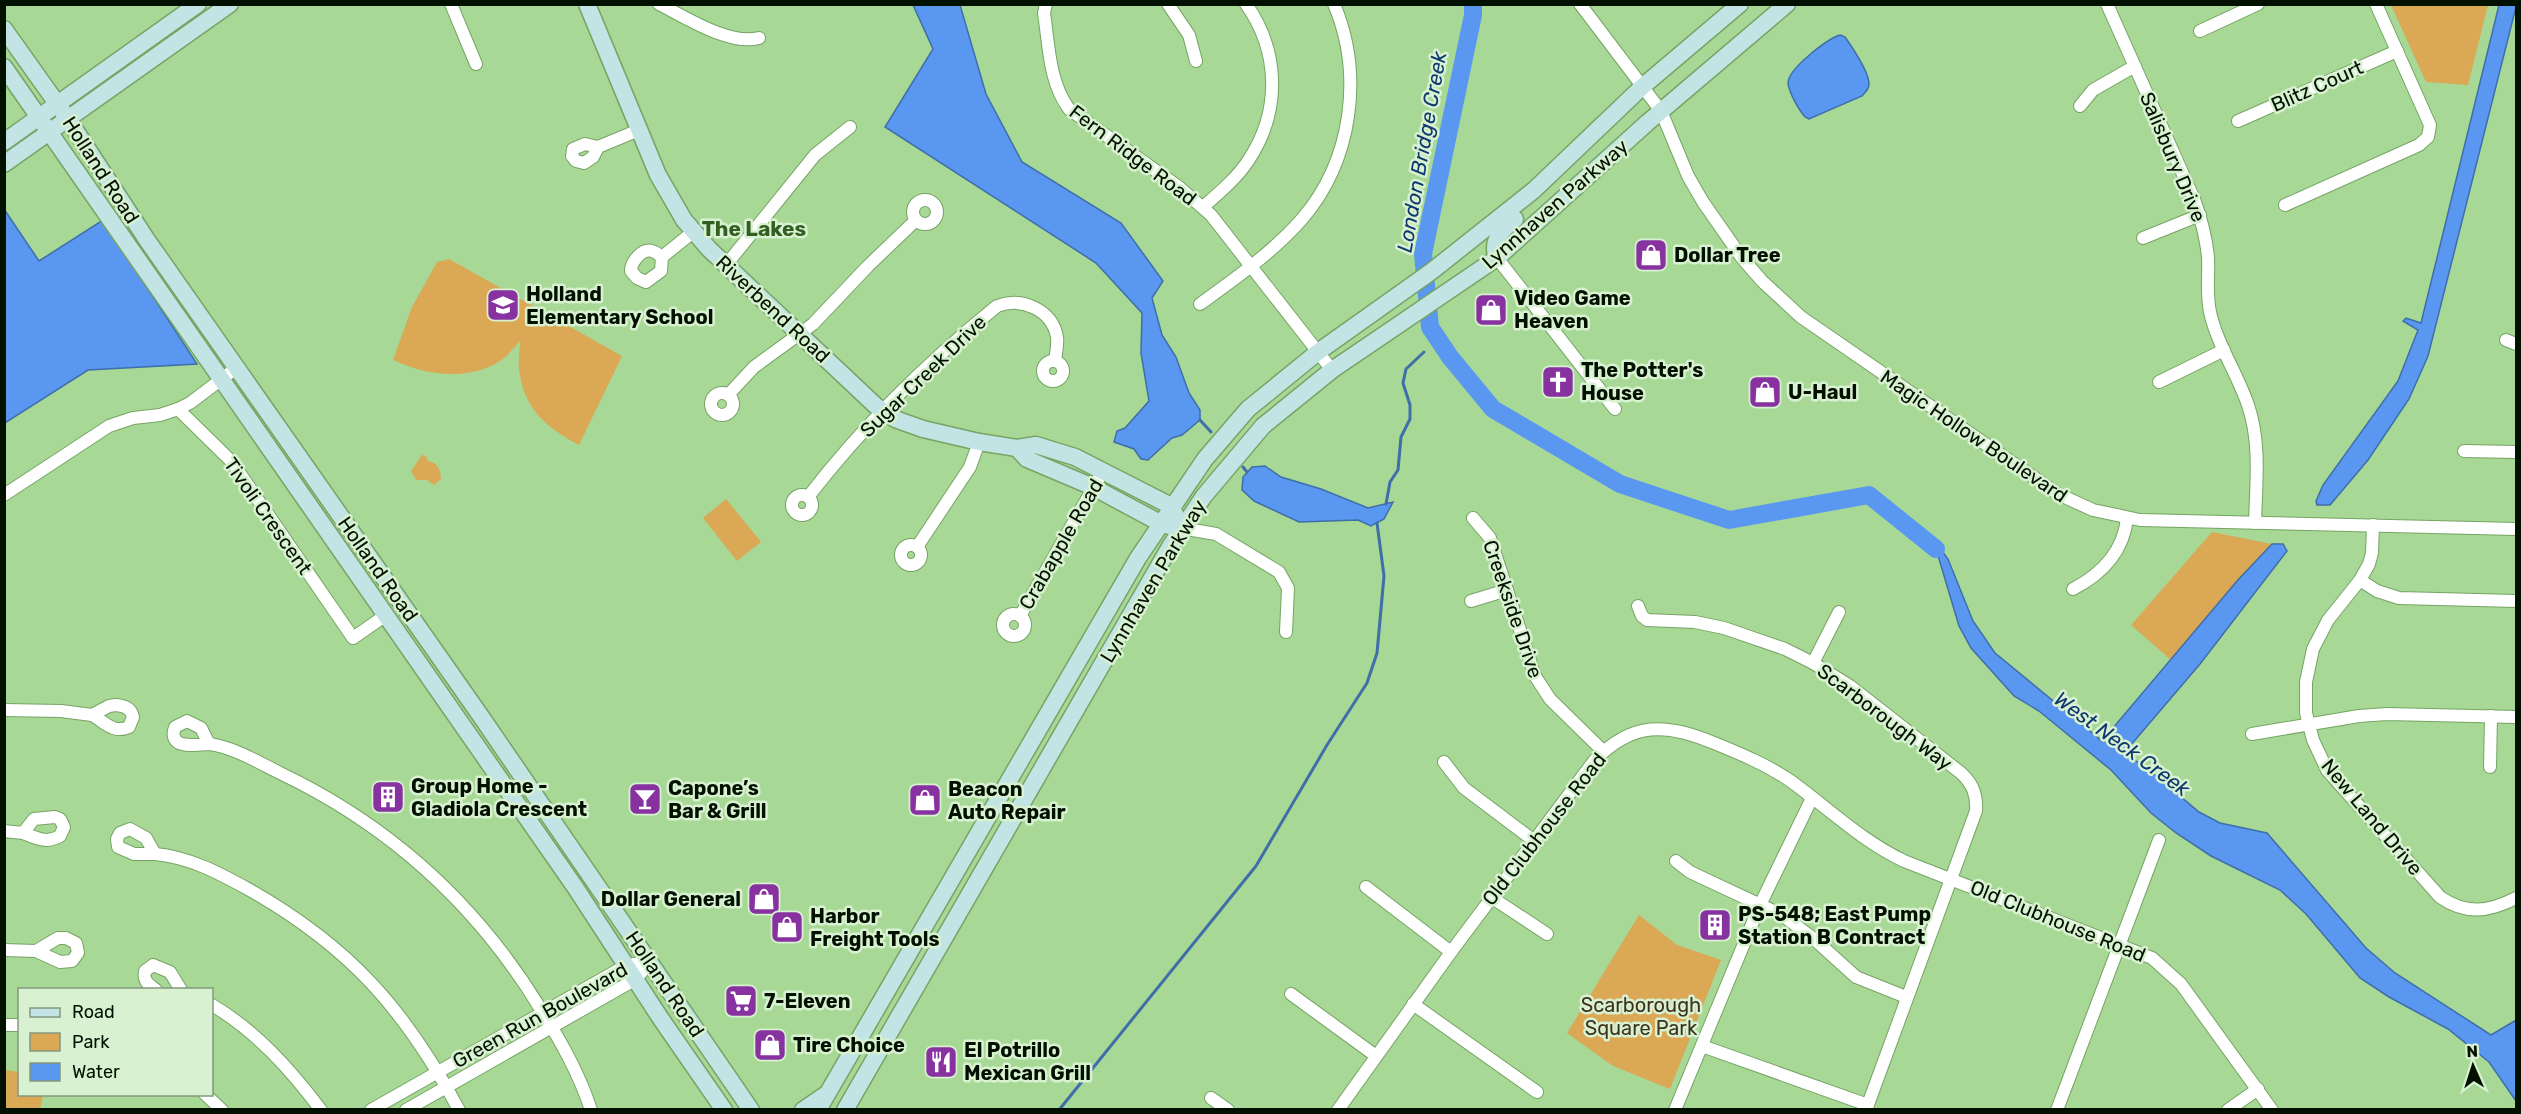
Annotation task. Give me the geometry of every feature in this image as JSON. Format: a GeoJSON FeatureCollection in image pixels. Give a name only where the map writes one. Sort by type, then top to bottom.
{"type":"FeatureCollection","features":[{"type":"Feature","properties":{"kind":"main road"},"geometry":{"type":"LineString","coordinates":[[4,142],[198,4]]}},
{"type":"Feature","properties":{"kind":"main road"},"geometry":{"type":"LineString","coordinates":[[4,164],[230,4]]}},
{"type":"Feature","properties":{"kind":"main road","name":"Lynnhaven Parkway"},"geometry":{"type":"LineString","coordinates":[[818,1110],[1160,523],[1205,459],[1248,409],[1318,352],[1432,271],[1552,175],[1642,87],[1740,4]]}},
{"type":"Feature","properties":{"kind":"main road","name":"Lynnhaven Parkway"},"geometry":{"type":"LineString","coordinates":[[845,1110],[1181,528],[1217,479],[1263,426],[1332,370],[1497,258],[1661,111],[1787,4]]}},
{"type":"Feature","properties":{"kind":"main road","name":"Riverbend Road"},"geometry":{"type":"LineString","coordinates":[[588,5],[639,130],[671,200],[693,231],[726,265],[883,412],[910,425],[979,442],[1017,448],[1036,445],[1075,457],[1171,506]]}},
{"type":"Feature","properties":{"kind":"main road","name":"Holland Road"},"geometry":{"type":"LineString","coordinates":[[4,29],[68,119],[147,240],[751,1110]]}},
{"type":"Feature","properties":{"kind":"main road","name":"Holland Road"},"geometry":{"type":"LineString","coordinates":[[4,68],[386,615],[724,1110]]}},
{"type":"Feature","properties":{"kind":"main road"},"geometry":{"type":"LineString","coordinates":[[1497,258],[1495,246],[1501,231],[1539,195],[1552,175]]}},
{"type":"Feature","properties":{"kind":"main road","name":"Riverbend Road"},"geometry":{"type":"LineString","coordinates":[[1017,448],[1028,459],[1093,487],[1160,523],[1181,528]]}},
{"type":"Feature","properties":{"kind":"main road"},"geometry":{"type":"LineString","coordinates":[[1171,506],[1181,528]]}},
{"type":"Feature","properties":{"kind":"main road"},"geometry":{"type":"LineString","coordinates":[[803,1110],[828,1092]]}},
{"type":"Feature","properties":{"kind":"street"},"geometry":{"type":"LineString","coordinates":[[451,4],[476,64]]}},
{"type":"Feature","properties":{"kind":"street"},"geometry":{"type":"LineString","coordinates":[[659,4],[676,8],[735,39],[759,38]]}},
{"type":"Feature","properties":{"kind":"street","name":"Fern Ridge Road"},"geometry":{"type":"LineString","coordinates":[[1046,4],[1044,13],[1053,76],[1056,88],[1069,110],[1161,174],[1203,207],[1332,370]]}},
{"type":"Feature","properties":{"kind":"street"},"geometry":{"type":"LineString","coordinates":[[1168,4],[1189,34],[1196,61]]}},
{"type":"Feature","properties":{"kind":"street"},"geometry":{"type":"LineString","coordinates":[[1203,207],[1248,162],[1269,115],[1273,78],[1271,61],[1261,30],[1246,4]]}},
{"type":"Feature","properties":{"kind":"street"},"geometry":{"type":"LineString","coordinates":[[1200,304],[1276,246],[1311,208],[1329,178],[1340,150],[1348,116],[1351,81],[1344,34],[1334,4]]}},
{"type":"Feature","properties":{"kind":"street","name":"Magic Hollow Boulevard"},"geometry":{"type":"LineString","coordinates":[[1580,4],[1661,111],[1688,176],[1703,202],[1742,258],[1780,299],[1801,317],[1887,378],[2058,494],[2093,510],[2127,519],[2517,529]]}},
{"type":"Feature","properties":{"kind":"street","name":"Salisbury Drive"},"geometry":{"type":"LineString","coordinates":[[2107,4],[2200,215],[2206,242],[2209,310],[2242,388],[2254,427],[2255,523]]}},
{"type":"Feature","properties":{"kind":"street"},"geometry":{"type":"LineString","coordinates":[[2200,31],[2258,4]]}},
{"type":"Feature","properties":{"kind":"street"},"geometry":{"type":"LineString","coordinates":[[2285,206],[2425,141],[2430,125],[2376,4]]}},
{"type":"Feature","properties":{"kind":"street","name":"Blitz Court"},"geometry":{"type":"LineString","coordinates":[[2238,122],[2397,51]]}},
{"type":"Feature","properties":{"kind":"street"},"geometry":{"type":"LineString","coordinates":[[2080,106],[2093,90],[2135,66]]}},
{"type":"Feature","properties":{"kind":"street"},"geometry":{"type":"LineString","coordinates":[[726,265],[815,155],[850,127]]}},
{"type":"Feature","properties":{"kind":"street"},"geometry":{"type":"LineString","coordinates":[[598,147],[639,130]]}},
{"type":"Feature","properties":{"kind":"street"},"geometry":{"type":"LineString","coordinates":[[2143,238],[2200,215]]}},
{"type":"Feature","properties":{"kind":"street"},"geometry":{"type":"LineString","coordinates":[[728,395],[754,368],[813,324],[916,220]]}},
{"type":"Feature","properties":{"kind":"street"},"geometry":{"type":"LineString","coordinates":[[662,257],[693,231]]}},
{"type":"Feature","properties":{"kind":"street"},"geometry":{"type":"LineString","coordinates":[[1497,258],[1616,409]]}},
{"type":"Feature","properties":{"kind":"street","name":"Sugar Creek Drive"},"geometry":{"type":"LineString","coordinates":[[808,497],[829,470],[883,412],[997,306],[1006,303],[1024,303],[1035,307],[1049,320],[1056,335],[1055,360]]}},
{"type":"Feature","properties":{"kind":"street"},"geometry":{"type":"LineString","coordinates":[[2159,382],[2224,350]]}},
{"type":"Feature","properties":{"kind":"street"},"geometry":{"type":"LineString","coordinates":[[4,495],[109,426],[133,418],[160,415],[178,409],[221,379],[235,365]]}},
{"type":"Feature","properties":{"kind":"street","name":"Tivoli Crescent"},"geometry":{"type":"LineString","coordinates":[[178,409],[232,462],[353,638],[386,615]]}},
{"type":"Feature","properties":{"kind":"street"},"geometry":{"type":"LineString","coordinates":[[917,547],[970,467],[979,442]]}},
{"type":"Feature","properties":{"kind":"street"},"geometry":{"type":"LineString","coordinates":[[2464,451],[2517,452]]}},
{"type":"Feature","properties":{"kind":"street","name":"Crabapple Road"},"geometry":{"type":"LineString","coordinates":[[1020,616],[1102,471]]}},
{"type":"Feature","properties":{"kind":"street","name":"Creekside Drive"},"geometry":{"type":"LineString","coordinates":[[1473,518],[1490,538],[1535,676],[1542,690],[1603,751]]}},
{"type":"Feature","properties":{"kind":"street"},"geometry":{"type":"LineString","coordinates":[[2073,589],[2096,575],[2116,553],[2126,529],[2127,519]]}},
{"type":"Feature","properties":{"kind":"street","name":"New Land Drive"},"geometry":{"type":"LineString","coordinates":[[2373,525],[2372,553],[2360,580],[2328,620],[2313,649],[2306,682],[2305,701],[2308,724],[2327,770],[2440,897],[2451,905],[2471,911],[2490,909],[2517,898]]}},
{"type":"Feature","properties":{"kind":"street"},"geometry":{"type":"LineString","coordinates":[[1181,528],[1216,534],[1279,572],[1288,588],[1286,632]]}},
{"type":"Feature","properties":{"kind":"street"},"geometry":{"type":"LineString","coordinates":[[2360,580],[2377,591],[2399,598],[2517,601]]}},
{"type":"Feature","properties":{"kind":"street"},"geometry":{"type":"LineString","coordinates":[[1471,601],[1507,590]]}},
{"type":"Feature","properties":{"kind":"street","name":"Scarborough Way"},"geometry":{"type":"LineString","coordinates":[[1638,606],[1642,616],[1653,622],[1695,622],[1724,628],[1763,640],[1813,663],[1859,693],[1961,774],[1976,794],[1976,811],[1951,879]]}},
{"type":"Feature","properties":{"kind":"street"},"geometry":{"type":"LineString","coordinates":[[1813,663],[1839,612]]}},
{"type":"Feature","properties":{"kind":"street"},"geometry":{"type":"LineString","coordinates":[[4,710],[61,711],[92,716]]}},
{"type":"Feature","properties":{"kind":"street"},"geometry":{"type":"LineString","coordinates":[[2252,734],[2359,716],[2387,714],[2517,717]]}},
{"type":"Feature","properties":{"kind":"street"},"geometry":{"type":"LineString","coordinates":[[2490,767],[2491,716]]}},
{"type":"Feature","properties":{"kind":"street","name":"Old Clubhouse Road"},"geometry":{"type":"LineString","coordinates":[[1338,1110],[1533,840],[1603,751],[1618,740],[1645,730],[1666,729],[1688,732],[1760,763],[1792,782],[1869,842],[1888,853],[2120,943],[2152,958],[2175,976],[2272,1110]]}},
{"type":"Feature","properties":{"kind":"street"},"geometry":{"type":"LineString","coordinates":[[209,744],[244,756],[340,804],[396,844],[435,877],[476,920],[517,971],[553,1027],[591,1110]]}},
{"type":"Feature","properties":{"kind":"street"},"geometry":{"type":"LineString","coordinates":[[1444,762],[1464,788],[1533,840]]}},
{"type":"Feature","properties":{"kind":"street"},"geometry":{"type":"LineString","coordinates":[[1675,1110],[1760,905],[1812,798]]}},
{"type":"Feature","properties":{"kind":"street"},"geometry":{"type":"LineString","coordinates":[[4,831],[23,833]]}},
{"type":"Feature","properties":{"kind":"street"},"geometry":{"type":"LineString","coordinates":[[2057,1110],[2159,840]]}},
{"type":"Feature","properties":{"kind":"street"},"geometry":{"type":"LineString","coordinates":[[155,854],[185,859],[236,882],[292,916],[330,944],[356,967],[396,1010],[438,1071],[459,1110]]}},
{"type":"Feature","properties":{"kind":"street"},"geometry":{"type":"LineString","coordinates":[[1676,861],[1690,872],[1791,921],[1856,977],[1906,997]]}},
{"type":"Feature","properties":{"kind":"street","name":"Old Clubhouse Road"},"geometry":{"type":"LineString","coordinates":[[1867,1107],[1951,879]]}},
{"type":"Feature","properties":{"kind":"street"},"geometry":{"type":"LineString","coordinates":[[1366,887],[1451,952]]}},
{"type":"Feature","properties":{"kind":"street"},"geometry":{"type":"LineString","coordinates":[[1491,897],[1547,934]]}},
{"type":"Feature","properties":{"kind":"street"},"geometry":{"type":"LineString","coordinates":[[4,950],[36,951]]}},
{"type":"Feature","properties":{"kind":"street","name":"Green Run Boulevard"},"geometry":{"type":"LineString","coordinates":[[372,1110],[543,1011],[650,962]]}},
{"type":"Feature","properties":{"kind":"street"},"geometry":{"type":"LineString","coordinates":[[154,988],[144,976],[148,967],[153,965],[170,972],[180,988]]}},
{"type":"Feature","properties":{"kind":"street","name":"Green Run Boulevard"},"geometry":{"type":"LineString","coordinates":[[406,1110],[553,1027],[631,972]]}},
{"type":"Feature","properties":{"kind":"street"},"geometry":{"type":"LineString","coordinates":[[1291,994],[1376,1056]]}},
{"type":"Feature","properties":{"kind":"street"},"geometry":{"type":"LineString","coordinates":[[1413,1004],[1536,1092]]}},
{"type":"Feature","properties":{"kind":"street"},"geometry":{"type":"LineString","coordinates":[[213,1006],[265,1044],[302,1084],[321,1110]]}},
{"type":"Feature","properties":{"kind":"street"},"geometry":{"type":"LineString","coordinates":[[1702,1046],[1867,1107]]}},
{"type":"Feature","properties":{"kind":"street"},"geometry":{"type":"LineString","coordinates":[[2228,1110],[2258,1089]]}},
{"type":"Feature","properties":{"kind":"street"},"geometry":{"type":"LineString","coordinates":[[206,1096],[222,1110]]}},
{"type":"Feature","properties":{"kind":"street"},"geometry":{"type":"LineString","coordinates":[[1211,1098],[1228,1110]]}},
{"type":"Feature","properties":{"kind":"green space"},"geometry":{"type":"Polygon","coordinates":[[[2391,5],[2488,5],[2468,85],[2426,82],[2391,5]]]}},
{"type":"Feature","properties":{"kind":"green space"},"geometry":{"type":"Polygon","coordinates":[[[449,259],[622,356],[579,445],[547,424],[531,406],[519,369],[520,341],[500,361],[475,372],[433,373],[393,360],[412,307],[437,262],[449,259]]]}},
{"type":"Feature","properties":{"kind":"green space"},"geometry":{"type":"Polygon","coordinates":[[[422,455],[439,469],[441,479],[434,485],[427,480],[416,480],[411,471],[422,455]]]}},
{"type":"Feature","properties":{"kind":"green space"},"geometry":{"type":"Polygon","coordinates":[[[726,499],[761,542],[737,561],[703,518],[726,499]]]}},
{"type":"Feature","properties":{"kind":"green space"},"geometry":{"type":"Polygon","coordinates":[[[2212,532],[2272,544],[2237,581],[2171,660],[2131,625],[2212,532]]]}},
{"type":"Feature","properties":{"kind":"green space","name":"Scarborough Square Park"},"geometry":{"type":"Polygon","coordinates":[[[1639,915],[1677,945],[1721,960],[1670,1089],[1613,1066],[1567,1033],[1639,915]]]}},
{"type":"Feature","properties":{"kind":"green space"},"geometry":{"type":"Polygon","coordinates":[[[5,1070],[18,1072],[18,1096],[43,1096],[40,1109],[5,1109],[5,1070]]]}},
{"type":"Feature","properties":{"kind":"water"},"geometry":{"type":"Polygon","coordinates":[[[913,5],[960,5],[986,94],[1022,162],[1121,223],[1163,281],[1152,298],[1162,335],[1176,357],[1189,393],[1200,410],[1200,420],[1182,435],[1172,438],[1148,460],[1141,459],[1134,449],[1114,442],[1117,431],[1125,428],[1149,401],[1141,353],[1142,313],[1096,263],[885,127],[933,49],[913,5]]]}},
{"type":"Feature","properties":{"kind":"water"},"geometry":{"type":"Polygon","coordinates":[[[2499,5],[2516,5],[2516,7],[2428,356],[2409,399],[2368,460],[2330,505],[2317,505],[2316,501],[2323,485],[2398,381],[2418,330],[2403,321],[2406,318],[2421,323],[2499,5]]]}},
{"type":"Feature","properties":{"kind":"water"},"geometry":{"type":"Polygon","coordinates":[[[1840,35],[1845,37],[1863,66],[1868,79],[1868,88],[1862,96],[1809,119],[1805,117],[1792,96],[1788,83],[1790,77],[1809,55],[1840,35]]]}},
{"type":"Feature","properties":{"kind":"water"},"geometry":{"type":"Polygon","coordinates":[[[4,209],[39,261],[103,220],[197,364],[88,370],[5,423],[4,209]]]}},
{"type":"Feature","properties":{"kind":"water"},"geometry":{"type":"Polygon","coordinates":[[[1265,466],[1281,477],[1321,489],[1368,508],[1393,502],[1384,519],[1371,526],[1358,520],[1299,522],[1254,501],[1242,490],[1243,477],[1252,467],[1265,466]]]}},
{"type":"Feature","properties":{"kind":"water","name":"West Neck Creek"},"geometry":{"type":"Polygon","coordinates":[[[2272,544],[2283,544],[2287,551],[2200,664],[2124,753],[2148,769],[2199,812],[2220,823],[2267,833],[2366,948],[2395,973],[2491,1035],[2516,1020],[2516,1101],[2489,1062],[2448,1029],[2389,997],[2360,978],[2306,914],[2280,890],[2211,856],[2176,833],[2151,813],[2111,770],[2039,711],[2014,696],[1971,648],[1959,626],[1936,549],[1942,551],[1948,559],[1973,621],[1995,653],[2102,741],[2237,581],[2272,544]]]}},
{"type":"Feature","properties":{"kind":"waterway","name":"London Bridge Creek"},"geometry":{"type":"LineString","coordinates":[[1473,4],[1473,15],[1423,254],[1430,327],[1450,357],[1493,409],[1620,484],[1729,520],[1869,495],[1936,549]]}},
{"type":"Feature","properties":{"kind":"waterway"},"geometry":{"type":"LineString","coordinates":[[1386,504],[1390,482],[1398,470],[1401,437],[1410,419],[1410,405],[1403,383],[1406,369],[1424,352]]}},
{"type":"Feature","properties":{"kind":"waterway"},"geometry":{"type":"LineString","coordinates":[[1200,420],[1211,432]]}},
{"type":"Feature","properties":{"kind":"waterway"},"geometry":{"type":"LineString","coordinates":[[1243,467],[1247,472]]}},
{"type":"Feature","properties":{"kind":"waterway"},"geometry":{"type":"LineString","coordinates":[[1059,1110],[1256,866],[1327,745],[1367,683],[1377,653],[1384,576],[1377,523]]}},
{"type":"Feature","properties":{"kind":"place","name":"Dollar Tree"},"geometry":{"type":"Point","coordinates":[1651,255]}},
{"type":"Feature","properties":{"kind":"place","name":"Holland Elementary School"},"geometry":{"type":"Point","coordinates":[503,305]}},
{"type":"Feature","properties":{"kind":"place","name":"Video Game Heaven"},"geometry":{"type":"Point","coordinates":[1491,310]}},
{"type":"Feature","properties":{"kind":"place","name":"The Potter's House"},"geometry":{"type":"Point","coordinates":[1558,382]}},
{"type":"Feature","properties":{"kind":"place","name":"U-Haul"},"geometry":{"type":"Point","coordinates":[1765,392]}},
{"type":"Feature","properties":{"kind":"place","name":"Group Home - Gladiola Crescent"},"geometry":{"type":"Point","coordinates":[388,797]}},
{"type":"Feature","properties":{"kind":"place","name":"Capone’s Bar & Grill"},"geometry":{"type":"Point","coordinates":[645,799]}},
{"type":"Feature","properties":{"kind":"place","name":"Beacon Auto Repair"},"geometry":{"type":"Point","coordinates":[925,800]}},
{"type":"Feature","properties":{"kind":"place","name":"Dollar General"},"geometry":{"type":"Point","coordinates":[764,899]}},
{"type":"Feature","properties":{"kind":"place","name":"PS-548; East Pump Station B Contract"},"geometry":{"type":"Point","coordinates":[1715,925]}},
{"type":"Feature","properties":{"kind":"place","name":"Harbor Freight Tools"},"geometry":{"type":"Point","coordinates":[787,927]}},
{"type":"Feature","properties":{"kind":"place","name":"7-Eleven"},"geometry":{"type":"Point","coordinates":[741,1001]}},
{"type":"Feature","properties":{"kind":"place","name":"Tire Choice"},"geometry":{"type":"Point","coordinates":[770,1045]}},
{"type":"Feature","properties":{"kind":"place","name":"El Potrillo Mexican Grill"},"geometry":{"type":"Point","coordinates":[941,1062]}},
{"type":"Feature","properties":{"kind":"district","name":"The Lakes"},"geometry":{"type":"Point","coordinates":[754,229]}}]}
